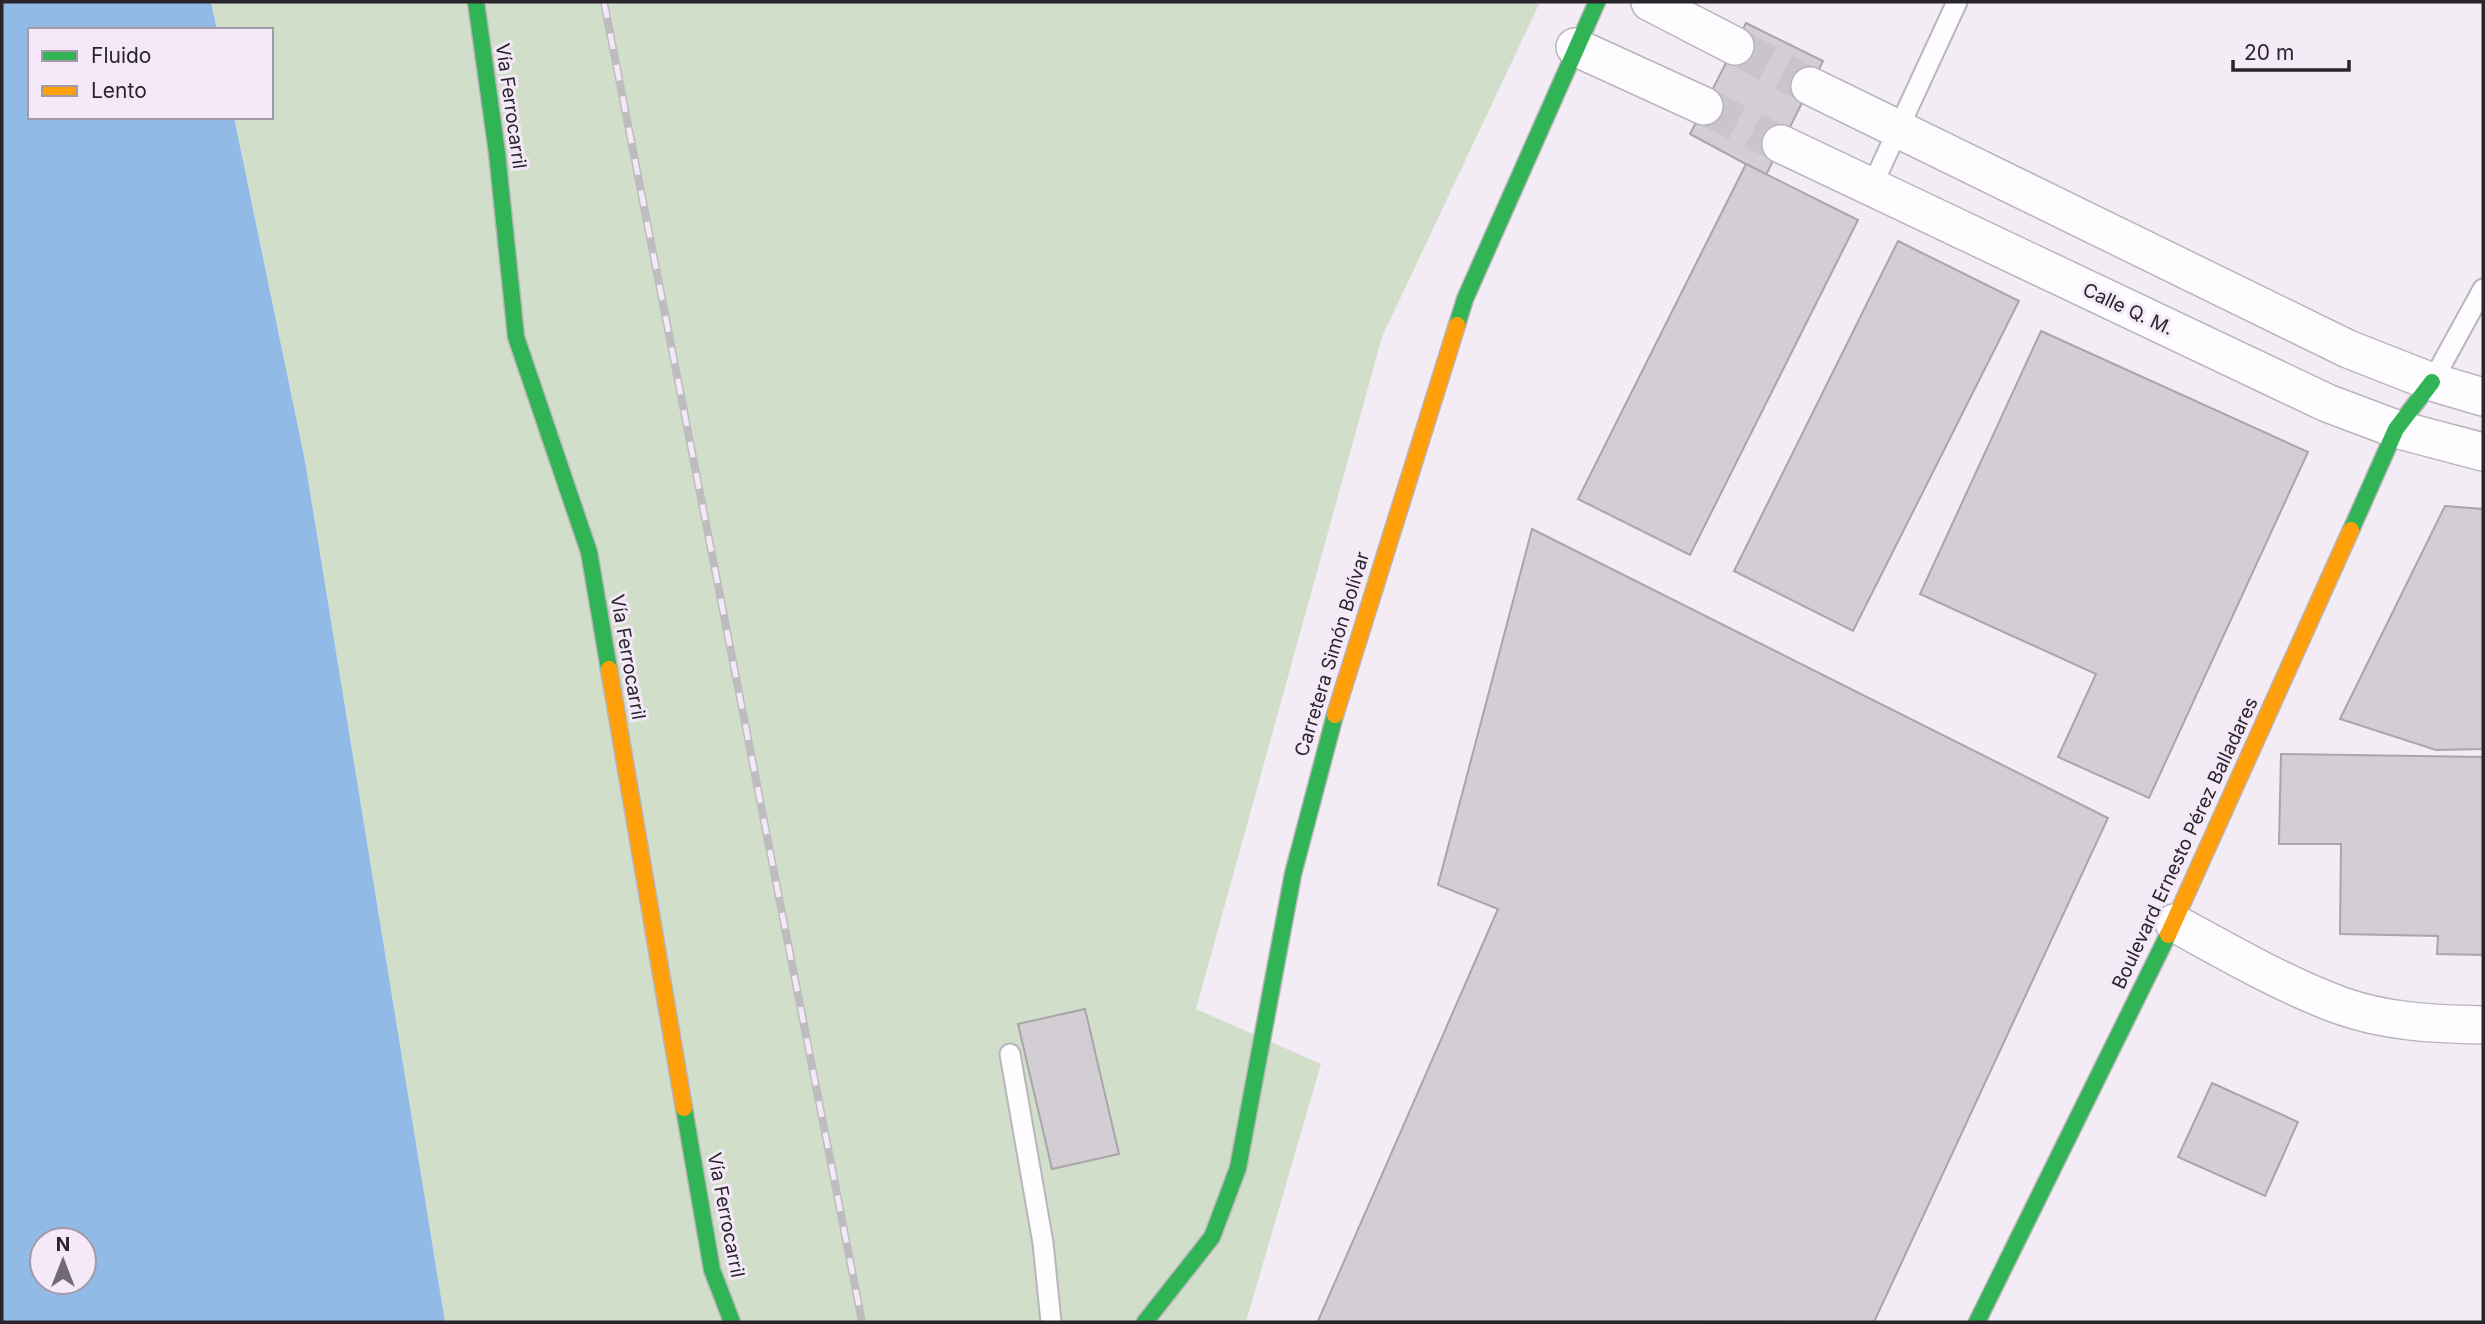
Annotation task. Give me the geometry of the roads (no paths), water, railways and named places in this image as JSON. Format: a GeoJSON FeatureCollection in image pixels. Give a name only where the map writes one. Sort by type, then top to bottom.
{"type":"FeatureCollection","features":[{"type":"Feature","properties":{"kind":"street","name":"Vía Ferrocarril"},"geometry":{"type":"LineString","coordinates":[[475,2],[497,153],[516,337],[589,552],[712,1270],[732,1322]]}},
{"type":"Feature","properties":{"kind":"street","name":"Carretera Simón Bolívar"},"geometry":{"type":"LineString","coordinates":[[1145,1322],[1212,1237],[1238,1168],[1293,874],[1346,671],[1465,299],[1597,2]]}},
{"type":"Feature","properties":{"kind":"street"},"geometry":{"type":"LineString","coordinates":[[1650,2],[1735,46]]}},
{"type":"Feature","properties":{"kind":"street"},"geometry":{"type":"LineString","coordinates":[[1575,47],[1704,106]]}},
{"type":"Feature","properties":{"kind":"street"},"geometry":{"type":"LineString","coordinates":[[1810,86],[2348,349],[2432,382],[2483,397]]}},
{"type":"Feature","properties":{"kind":"street","name":"Calle Q. M."},"geometry":{"type":"LineString","coordinates":[[1781,144],[2327,403],[2396,429],[2483,452]]}},
{"type":"Feature","properties":{"kind":"street","name":"Boulevard Ernesto Pérez Balladares"},"geometry":{"type":"LineString","coordinates":[[1977,1322],[2174,923],[2396,429],[2432,382]]}},
{"type":"Feature","properties":{"kind":"street"},"geometry":{"type":"LineString","coordinates":[[2174,923],[2261,970],[2339,1005],[2404,1020],[2483,1024]]}},
{"type":"Feature","properties":{"kind":"lane"},"geometry":{"type":"LineString","coordinates":[[1871,188],[1957,2]]}},
{"type":"Feature","properties":{"kind":"lane"},"geometry":{"type":"LineString","coordinates":[[2432,382],[2483,289]]}},
{"type":"Feature","properties":{"kind":"lane"},"geometry":{"type":"LineString","coordinates":[[1010,1054],[1043,1243],[1051,1322]]}},
{"type":"Feature","properties":{"kind":"water"},"geometry":{"type":"Polygon","coordinates":[[[2,2],[211,2],[217,28],[28,28],[28,119],[234,119],[305,461],[445,1322],[2,1322],[2,2]]]}},
{"type":"Feature","properties":{"kind":"tunnel"},"geometry":{"type":"LineString","coordinates":[[1735,46],[1810,86]]}},
{"type":"Feature","properties":{"kind":"tunnel"},"geometry":{"type":"LineString","coordinates":[[1704,106],[1781,144]]}},
{"type":"Feature","properties":{"kind":"railway"},"geometry":{"type":"LineString","coordinates":[[604,2],[862,1322]]}}]}
